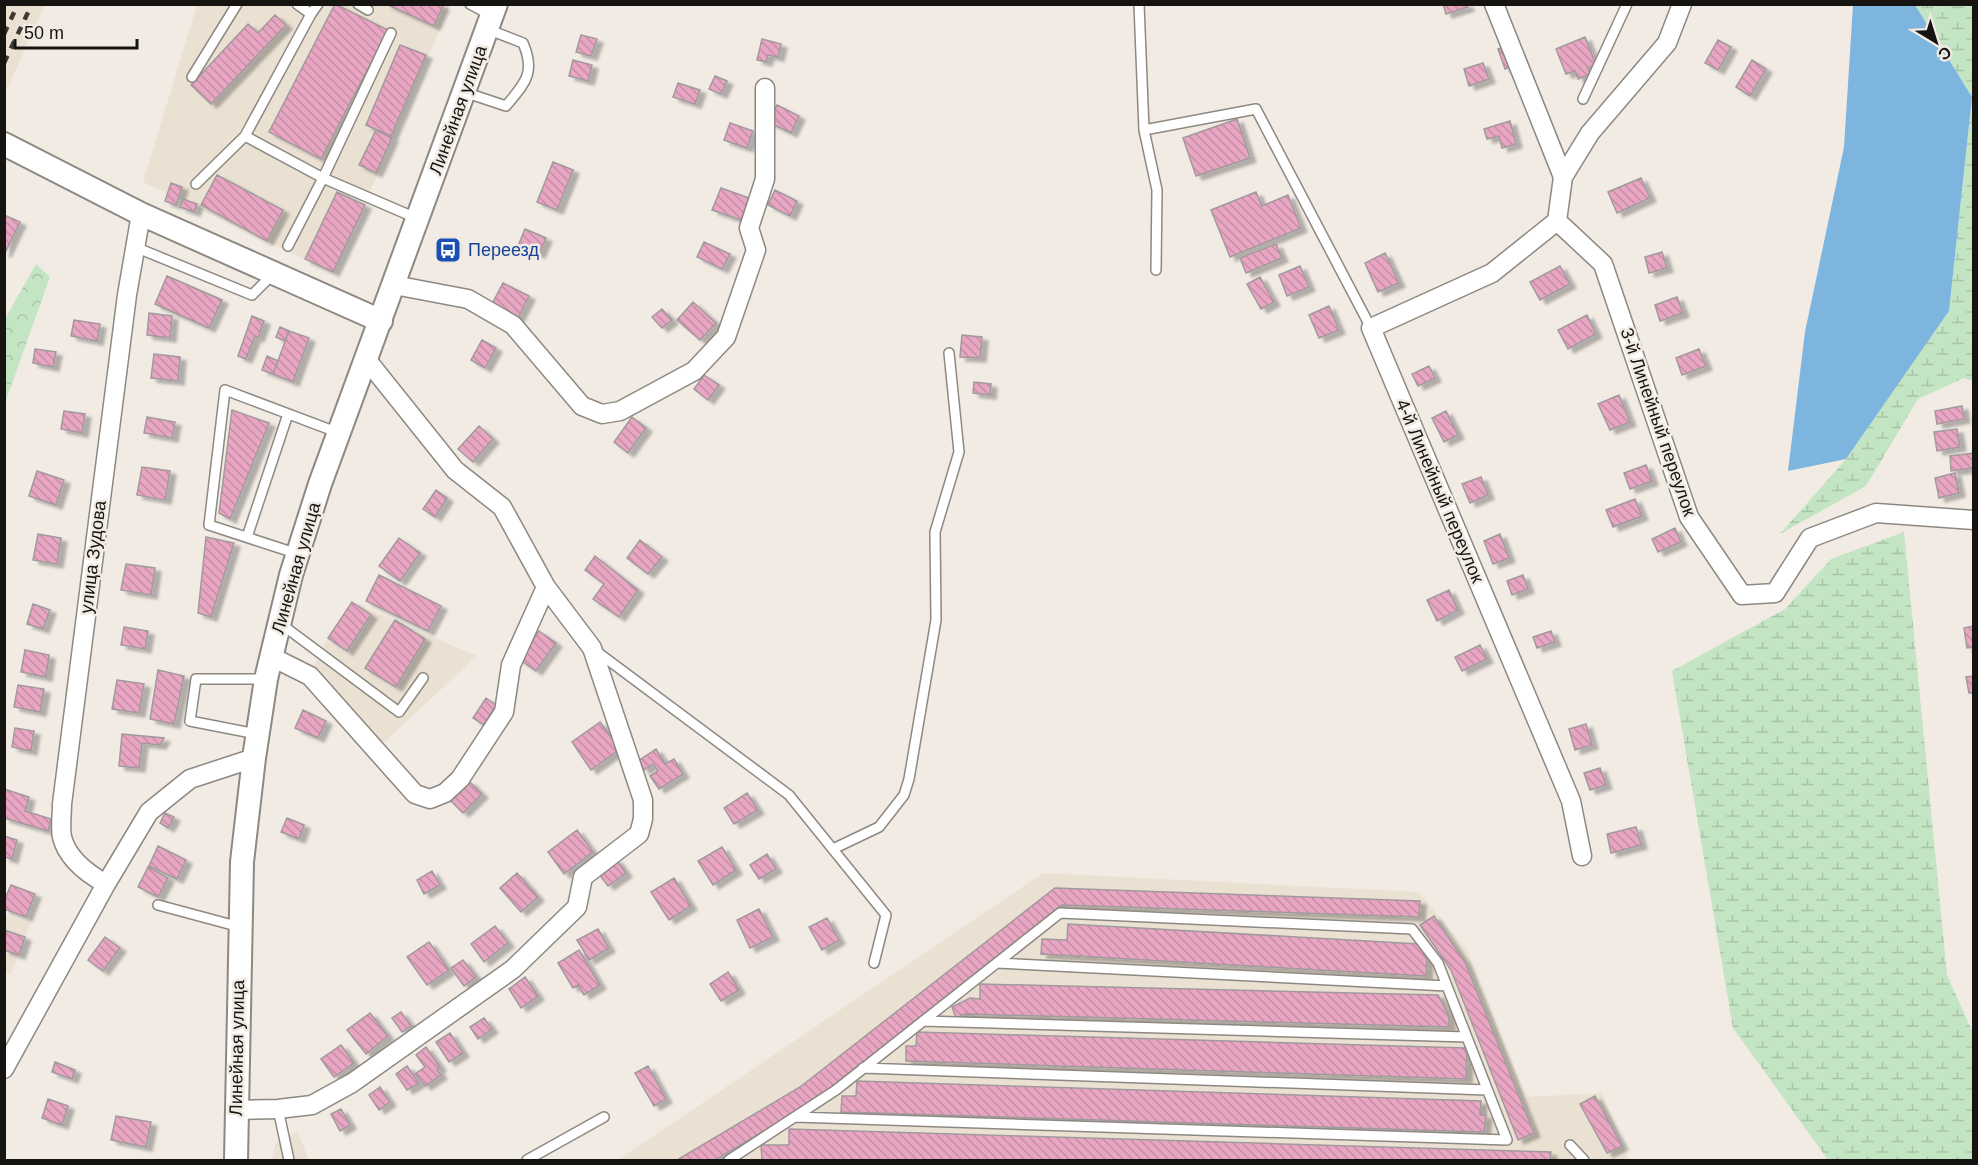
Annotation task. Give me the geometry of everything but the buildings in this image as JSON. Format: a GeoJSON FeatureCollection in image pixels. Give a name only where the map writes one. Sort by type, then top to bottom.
{"type":"FeatureCollection","features":[{"type":"Feature","properties":{"kind":"street"},"geometry":{"type":"LineString","coordinates":[[1494,4],[1563,177]]}},
{"type":"Feature","properties":{"kind":"street"},"geometry":{"type":"LineString","coordinates":[[1371,328],[1492,273],[1557,220],[1563,177],[1590,133],[1667,43],[1682,4]]}},
{"type":"Feature","properties":{"kind":"street","name":"Линейная улица"},"geometry":{"type":"LineString","coordinates":[[236,1161],[242,862],[266,679],[298,554],[339,433],[492,16]]}},
{"type":"Feature","properties":{"kind":"street"},"geometry":{"type":"LineString","coordinates":[[394,285],[468,299],[513,325],[582,406],[602,414],[620,411],[694,371],[726,337],[756,250],[749,228],[765,179],[765,88]]}},
{"type":"Feature","properties":{"kind":"street"},"geometry":{"type":"LineString","coordinates":[[4,144],[141,214],[381,321]]}},
{"type":"Feature","properties":{"kind":"street","name":"улица Зудова"},"geometry":{"type":"LineString","coordinates":[[106,884],[80,866],[68,852],[62,836],[62,804],[113,396],[141,214]]}},
{"type":"Feature","properties":{"kind":"street","name":"3-й Линейный переулок"},"geometry":{"type":"LineString","coordinates":[[1557,220],[1603,264],[1689,516],[1742,596],[1775,593],[1810,538],[1876,513],[1974,520]]}},
{"type":"Feature","properties":{"kind":"street","name":"4-й Линейный переулок"},"geometry":{"type":"LineString","coordinates":[[1371,328],[1571,801],[1582,856]]}},
{"type":"Feature","properties":{"kind":"street"},"geometry":{"type":"LineString","coordinates":[[236,1110],[312,1105],[352,1083],[513,969],[577,907],[583,877],[639,834],[643,819],[643,800],[592,648],[546,587],[502,507],[455,470],[367,360]]}},
{"type":"Feature","properties":{"kind":"street"},"geometry":{"type":"LineString","coordinates":[[272,657],[310,676],[415,794],[430,799],[445,793],[460,779],[504,712],[511,665],[546,587]]}},
{"type":"Feature","properties":{"kind":"street"},"geometry":{"type":"LineString","coordinates":[[4,1069],[106,884],[149,812],[190,779],[254,758]]}},
{"type":"Feature","properties":{"kind":"lane"},"geometry":{"type":"LineString","coordinates":[[192,77],[237,4]]}},
{"type":"Feature","properties":{"kind":"lane"},"geometry":{"type":"LineString","coordinates":[[297,4],[311,14]]}},
{"type":"Feature","properties":{"kind":"lane"},"geometry":{"type":"LineString","coordinates":[[196,184],[245,136],[318,4]]}},
{"type":"Feature","properties":{"kind":"lane"},"geometry":{"type":"LineString","coordinates":[[358,4],[368,10]]}},
{"type":"Feature","properties":{"kind":"lane"},"geometry":{"type":"LineString","coordinates":[[464,92],[506,106],[525,82],[530,59],[524,43],[492,16],[470,4]]}},
{"type":"Feature","properties":{"kind":"lane"},"geometry":{"type":"LineString","coordinates":[[1139,4],[1144,130],[1157,190],[1156,270]]}},
{"type":"Feature","properties":{"kind":"lane"},"geometry":{"type":"LineString","coordinates":[[1583,99],[1627,4]]}},
{"type":"Feature","properties":{"kind":"lane"},"geometry":{"type":"LineString","coordinates":[[288,246],[323,178],[390,33]]}},
{"type":"Feature","properties":{"kind":"lane"},"geometry":{"type":"LineString","coordinates":[[1144,130],[1256,109],[1371,328]]}},
{"type":"Feature","properties":{"kind":"lane"},"geometry":{"type":"LineString","coordinates":[[245,136],[323,178],[418,219]]}},
{"type":"Feature","properties":{"kind":"lane"},"geometry":{"type":"LineString","coordinates":[[135,247],[252,295],[274,273]]}},
{"type":"Feature","properties":{"kind":"lane"},"geometry":{"type":"LineString","coordinates":[[832,849],[879,827],[904,795],[909,779],[936,620],[935,532],[959,452],[949,353]]}},
{"type":"Feature","properties":{"kind":"lane"},"geometry":{"type":"LineString","coordinates":[[298,554],[209,525],[225,390],[339,433]]}},
{"type":"Feature","properties":{"kind":"lane"},"geometry":{"type":"LineString","coordinates":[[247,537],[288,414]]}},
{"type":"Feature","properties":{"kind":"lane"},"geometry":{"type":"LineString","coordinates":[[279,623],[399,712],[423,678]]}},
{"type":"Feature","properties":{"kind":"lane"},"geometry":{"type":"LineString","coordinates":[[592,648],[789,795],[886,915],[874,963]]}},
{"type":"Feature","properties":{"kind":"lane"},"geometry":{"type":"LineString","coordinates":[[257,734],[190,721],[196,679],[266,679]]}},
{"type":"Feature","properties":{"kind":"lane"},"geometry":{"type":"LineString","coordinates":[[158,905],[240,927]]}},
{"type":"Feature","properties":{"kind":"lane"},"geometry":{"type":"LineString","coordinates":[[729,1161],[795,1117],[836,1090],[1060,913],[1412,929],[1438,963],[1507,1140],[795,1117]]}},
{"type":"Feature","properties":{"kind":"lane"},"geometry":{"type":"LineString","coordinates":[[997,963],[1447,986]]}},
{"type":"Feature","properties":{"kind":"lane"},"geometry":{"type":"LineString","coordinates":[[923,1021],[1467,1037]]}},
{"type":"Feature","properties":{"kind":"lane"},"geometry":{"type":"LineString","coordinates":[[863,1068],[1487,1090]]}},
{"type":"Feature","properties":{"kind":"lane"},"geometry":{"type":"LineString","coordinates":[[278,1109],[289,1161]]}},
{"type":"Feature","properties":{"kind":"lane"},"geometry":{"type":"LineString","coordinates":[[527,1161],[604,1117]]}},
{"type":"Feature","properties":{"kind":"lane"},"geometry":{"type":"LineString","coordinates":[[1570,1145],[1584,1161]]}},
{"type":"Feature","properties":{"kind":"shaded area"},"geometry":{"type":"Polygon","coordinates":[[[4,5],[45,5],[5,94],[4,5]]]}},
{"type":"Feature","properties":{"kind":"shaded area"},"geometry":{"type":"Polygon","coordinates":[[[197,5],[450,5],[335,274],[143,182],[197,5]]]}},
{"type":"Feature","properties":{"kind":"shaded area"},"geometry":{"type":"Polygon","coordinates":[[[352,602],[477,656],[381,745],[313,668],[328,638],[352,602]]]}},
{"type":"Feature","properties":{"kind":"shaded area"},"geometry":{"type":"Polygon","coordinates":[[[1043,873],[1419,892],[1467,950],[1526,1097],[1602,1093],[1629,1160],[618,1160],[1043,873]]]}},
{"type":"Feature","properties":{"kind":"shaded area"},"geometry":{"type":"Polygon","coordinates":[[[4,915],[30,923],[11,975],[5,973],[4,915]]]}},
{"type":"Feature","properties":{"kind":"shaded area"},"geometry":{"type":"Polygon","coordinates":[[[298,1132],[309,1160],[272,1160],[276,1143],[298,1132]]]}},
{"type":"Feature","properties":{"kind":"green space"},"geometry":{"type":"Polygon","coordinates":[[[1915,5],[1973,5],[1973,381],[1964,378],[1918,399],[1866,486],[1780,534],[1846,459],[1949,311],[1972,97],[1915,5]]]}},
{"type":"Feature","properties":{"kind":"green space"},"geometry":{"type":"Polygon","coordinates":[[[36,264],[50,277],[5,403],[5,319],[36,264]]]}},
{"type":"Feature","properties":{"kind":"green space"},"geometry":{"type":"Polygon","coordinates":[[[1904,532],[1947,975],[1973,1033],[1973,1160],[1828,1160],[1733,1028],[1672,671],[1785,609],[1831,559],[1904,532]]]}},
{"type":"Feature","properties":{"kind":"water"},"geometry":{"type":"Polygon","coordinates":[[[1853,5],[1915,5],[1972,97],[1949,311],[1846,459],[1788,471],[1805,332],[1844,147],[1853,5]]]}},
{"type":"Feature","properties":{"kind":"railway"},"geometry":{"type":"LineString","coordinates":[[4,34],[18,4]]}},
{"type":"Feature","properties":{"kind":"railway"},"geometry":{"type":"LineString","coordinates":[[4,63],[32,4]]}},
{"type":"Feature","properties":{"kind":"place","name":"Переезд"},"geometry":{"type":"Point","coordinates":[448,250]}}]}
